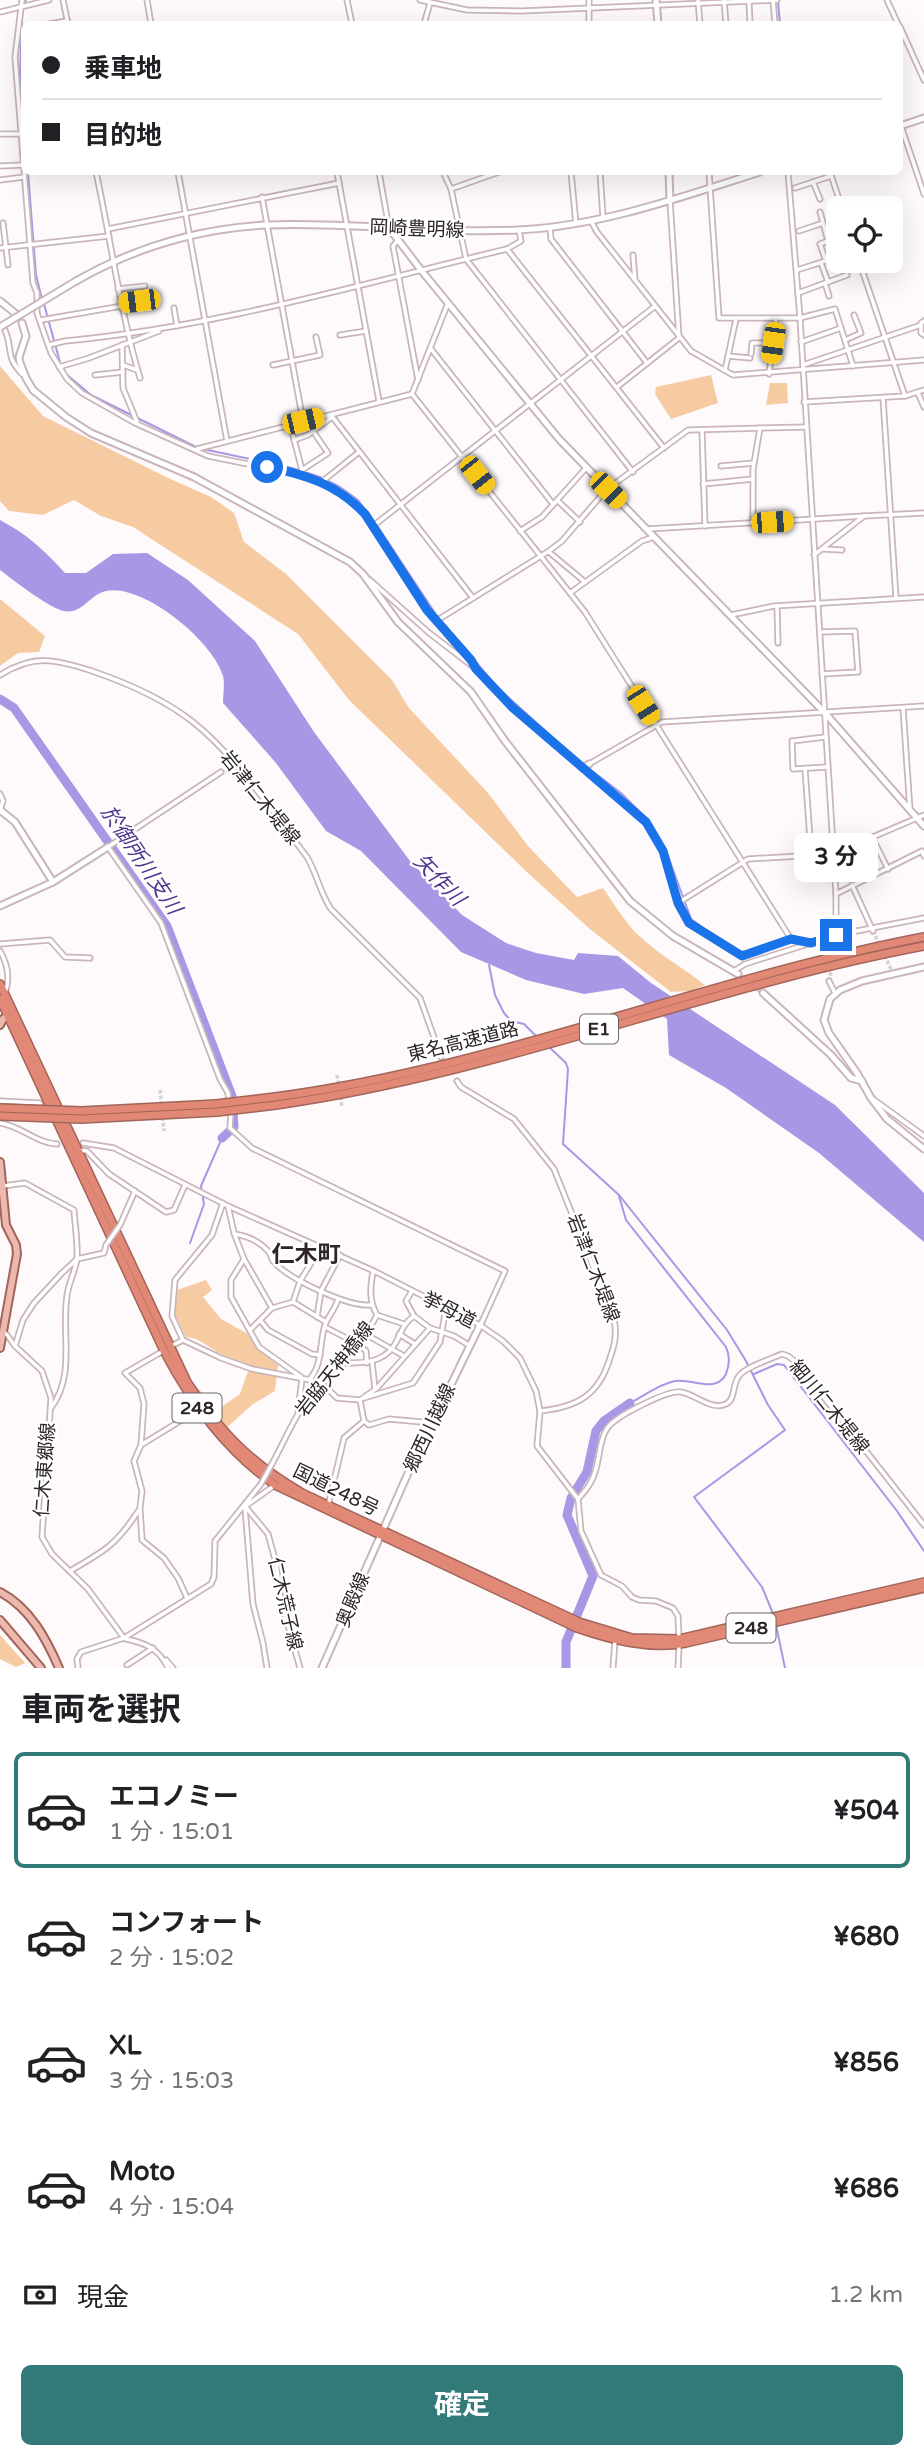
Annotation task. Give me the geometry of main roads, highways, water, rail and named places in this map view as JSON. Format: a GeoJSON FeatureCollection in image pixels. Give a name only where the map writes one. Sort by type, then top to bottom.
{"type":"FeatureCollection","features":[{"type":"Feature","properties":{"kind":"highway","name":"東名高速道路"},"geometry":{"type":"LineString","coordinates":[[472,1061],[717,987],[827,958],[924,937]]}},
{"type":"Feature","properties":{"kind":"highway","name":"東名高速道路"},"geometry":{"type":"LineString","coordinates":[[0,1116],[216,1108],[348,1094],[725,994],[924,946]]}},
{"type":"Feature","properties":{"kind":"highway","name":"国道248号"},"geometry":{"type":"LineString","coordinates":[[3,987],[10,1014],[198,1410],[239,1455],[275,1485],[569,1621],[626,1643],[679,1642],[924,1588]]}},
{"type":"Feature","properties":{"kind":"highway","name":"国道248号"},"geometry":{"type":"LineString","coordinates":[[0,999],[80,1147],[167,1349],[187,1382],[220,1428],[273,1476],[382,1534]]}},
{"type":"Feature","properties":{"kind":"highway","name":"東名高速道路"},"geometry":{"type":"LineString","coordinates":[[0,1108],[81,1115]]}},
{"type":"Feature","properties":{"kind":"highway","name":"国道248号"},"geometry":{"type":"LineString","coordinates":[[578,1625],[632,1638],[679,1642],[924,1582]]}},
{"type":"Feature","properties":{"kind":"main road"},"geometry":{"type":"LineString","coordinates":[[0,1024],[10,1014]]}},
{"type":"Feature","properties":{"kind":"main road"},"geometry":{"type":"LineString","coordinates":[[0,1161],[6,1225],[16,1245],[17,1254],[0,1348]]}},
{"type":"Feature","properties":{"kind":"main road"},"geometry":{"type":"LineString","coordinates":[[0,1592],[23,1610],[41,1630],[59,1668]]}},
{"type":"Feature","properties":{"kind":"main road"},"geometry":{"type":"LineString","coordinates":[[0,1620],[41,1668]]}},
{"type":"Feature","properties":{"kind":"waterway"},"geometry":{"type":"LineString","coordinates":[[22,12],[26,0]]}},
{"type":"Feature","properties":{"kind":"waterway"},"geometry":{"type":"LineString","coordinates":[[778,1],[780,21]]}},
{"type":"Feature","properties":{"kind":"waterway"},"geometry":{"type":"LineString","coordinates":[[22,17],[22,21]]}},
{"type":"Feature","properties":{"kind":"waterway"},"geometry":{"type":"LineString","coordinates":[[21,48],[21,92]]}},
{"type":"Feature","properties":{"kind":"waterway"},"geometry":{"type":"LineString","coordinates":[[28,175],[36,275],[42,299]]}},
{"type":"Feature","properties":{"kind":"waterway"},"geometry":{"type":"LineString","coordinates":[[44,304],[61,366]]}},
{"type":"Feature","properties":{"kind":"waterway"},"geometry":{"type":"LineString","coordinates":[[66,374],[91,395],[198,448]]}},
{"type":"Feature","properties":{"kind":"waterway"},"geometry":{"type":"LineString","coordinates":[[203,449],[292,468],[320,477],[358,500],[437,616],[498,688],[579,761],[621,793],[649,821],[665,848],[691,919],[725,944]]}},
{"type":"Feature","properties":{"kind":"waterway","name":"於御所川支川"},"geometry":{"type":"LineString","coordinates":[[0,699],[14,708],[167,926],[232,1096],[234,1127],[222,1138]]}},
{"type":"Feature","properties":{"kind":"waterway"},"geometry":{"type":"LineString","coordinates":[[738,952],[750,951]]}},
{"type":"Feature","properties":{"kind":"waterway"},"geometry":{"type":"LineString","coordinates":[[489,965],[495,995],[504,1013],[511,1021],[524,1024],[537,1037]]}},
{"type":"Feature","properties":{"kind":"waterway"},"geometry":{"type":"LineString","coordinates":[[549,1047],[566,1063],[568,1069],[563,1144],[619,1195],[727,1330],[768,1405],[785,1430],[694,1497],[762,1587],[774,1616]]}},
{"type":"Feature","properties":{"kind":"waterway"},"geometry":{"type":"LineString","coordinates":[[190,1243],[204,1204],[201,1186],[222,1138]]}},
{"type":"Feature","properties":{"kind":"waterway"},"geometry":{"type":"LineString","coordinates":[[619,1196],[626,1220],[726,1347],[729,1360],[726,1374],[716,1383],[675,1381],[657,1387],[630,1403]]}},
{"type":"Feature","properties":{"kind":"waterway"},"geometry":{"type":"LineString","coordinates":[[754,1374],[777,1364],[784,1365],[897,1511],[924,1551]]}},
{"type":"Feature","properties":{"kind":"waterway"},"geometry":{"type":"LineString","coordinates":[[566,1668],[566,1642],[593,1576],[567,1515],[571,1498],[587,1472],[596,1431],[604,1421],[630,1403]]}},
{"type":"Feature","properties":{"kind":"waterway"},"geometry":{"type":"LineString","coordinates":[[776,1625],[785,1668]]}},
{"type":"Feature","properties":{"kind":"tunnel"},"geometry":{"type":"LineString","coordinates":[[873,931],[891,969]]}},
{"type":"Feature","properties":{"kind":"tunnel"},"geometry":{"type":"LineString","coordinates":[[833,958],[836,940]]}},
{"type":"Feature","properties":{"kind":"tunnel"},"geometry":{"type":"LineString","coordinates":[[829,981],[832,966]]}},
{"type":"Feature","properties":{"kind":"tunnel"},"geometry":{"type":"LineString","coordinates":[[738,974],[763,993]]}},
{"type":"Feature","properties":{"kind":"tunnel"},"geometry":{"type":"LineString","coordinates":[[337,1075],[342,1107]]}},
{"type":"Feature","properties":{"kind":"tunnel"},"geometry":{"type":"LineString","coordinates":[[160,1090],[164,1131]]}},
{"type":"Feature","properties":{"kind":"district","name":"仁木町"},"geometry":{"type":"Point","coordinates":[306,1255]}},
{"type":"Feature","properties":{"kind":"water label","name":"矢作川"},"geometry":{"type":"Point","coordinates":[439,880]}}]}
